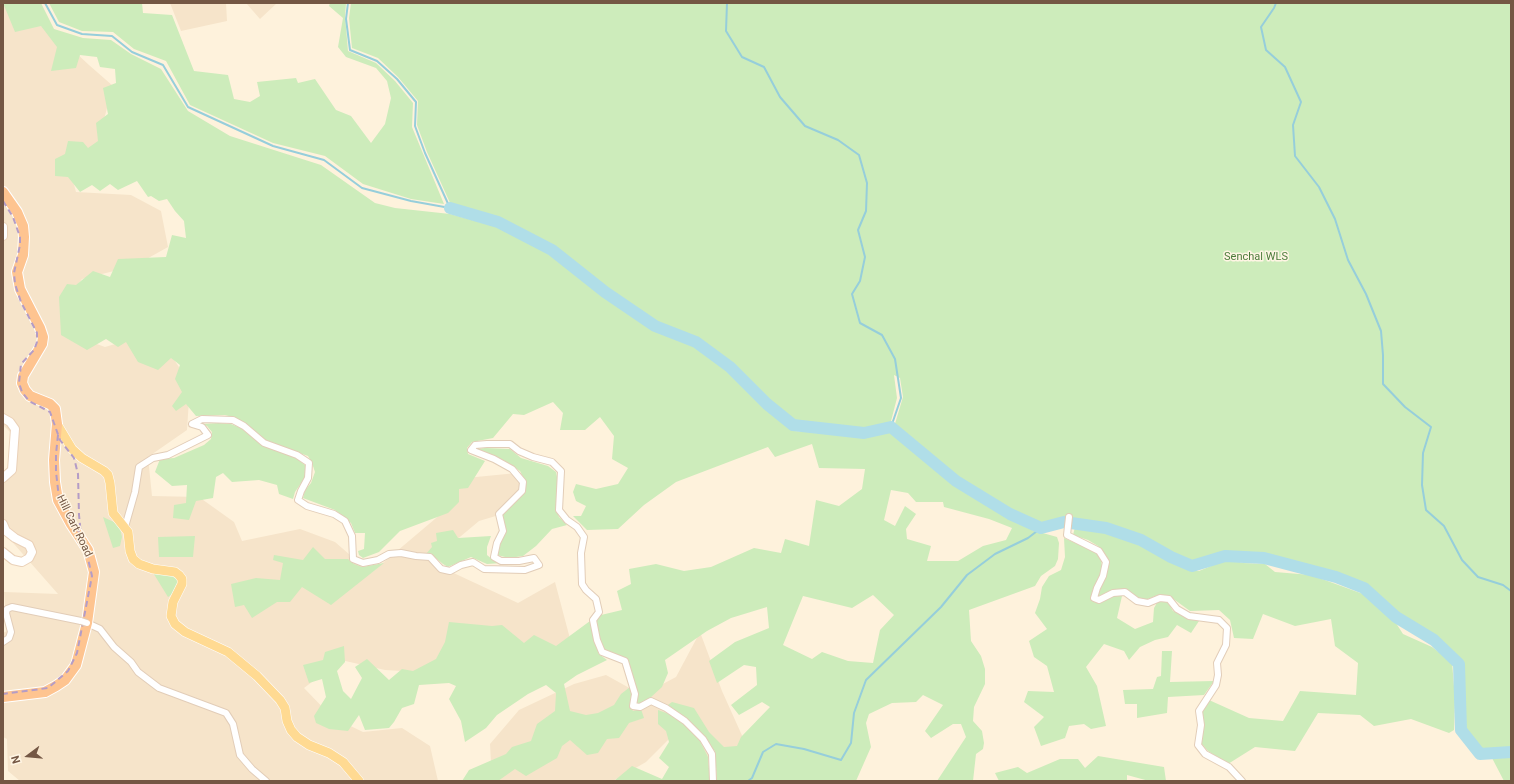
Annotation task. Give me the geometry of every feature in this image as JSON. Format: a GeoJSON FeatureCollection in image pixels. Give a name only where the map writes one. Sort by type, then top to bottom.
{"type":"FeatureCollection","features":[{"type":"Feature","properties":{"kind":"highway","name":"Hill Cart Road"},"geometry":{"type":"LineString","coordinates":[[3,192],[17,212],[23,226],[23,255],[17,272],[20,289],[40,328],[42,337],[42,344],[23,376],[22,383],[30,396],[50,404],[55,409],[57,424],[54,460],[58,500],[88,550],[94,572],[76,666],[65,680],[45,692],[3,697]]}},
{"type":"Feature","properties":{"kind":"main road"},"geometry":{"type":"LineString","coordinates":[[3,228],[3,236]]}},
{"type":"Feature","properties":{"kind":"main road"},"geometry":{"type":"LineString","coordinates":[[3,418],[10,422],[15,429],[12,470],[3,478]]}},
{"type":"Feature","properties":{"kind":"main road"},"geometry":{"type":"LineString","coordinates":[[57,424],[72,449],[82,458],[108,475],[113,513],[128,532],[130,551],[133,559],[139,564],[153,569],[175,572],[182,580],[182,584],[173,602],[171,616],[175,624],[185,632],[228,652],[257,676],[280,700],[285,708],[287,721],[291,730],[297,737],[309,745],[329,753],[343,762],[359,781]]}},
{"type":"Feature","properties":{"kind":"main road"},"geometry":{"type":"LineString","coordinates":[[3,524],[6,531],[14,538],[29,545],[32,552],[29,558],[22,562],[13,560],[3,552]]}},
{"type":"Feature","properties":{"kind":"street"},"geometry":{"type":"LineString","coordinates":[[125,527],[135,492],[139,467],[153,458],[168,455],[208,435],[202,427],[192,424],[202,419],[233,420],[244,426],[264,443],[297,455],[309,463],[308,478],[298,500],[307,506],[334,514],[345,521],[352,536],[353,559],[363,563],[378,560],[389,554],[401,553],[430,557],[441,569],[450,571],[461,565],[473,562],[484,569],[525,570],[539,565],[534,558],[519,561],[501,561],[494,557],[497,544],[503,531],[499,514],[522,491],[524,482],[512,469],[494,459],[471,450],[475,445],[510,444],[519,451],[533,457],[552,462],[561,471],[559,510],[566,520],[577,526],[584,537],[582,554],[582,584],[586,590],[596,598],[599,612],[593,620],[597,640],[602,652],[625,661],[635,694],[633,706],[640,707],[651,701],[666,708],[685,721],[702,739],[712,754],[713,781]]}},
{"type":"Feature","properties":{"kind":"street"},"geometry":{"type":"LineString","coordinates":[[1068,517],[1067,535],[1099,552],[1106,562],[1103,576],[1094,598],[1099,600],[1113,593],[1125,592],[1136,602],[1148,603],[1160,598],[1168,599],[1177,610],[1189,616],[1219,620],[1226,628],[1226,645],[1217,663],[1218,676],[1216,685],[1199,711],[1201,725],[1198,745],[1205,754],[1229,767],[1242,781]]}},
{"type":"Feature","properties":{"kind":"street"},"geometry":{"type":"LineString","coordinates":[[3,642],[9,638],[11,632],[6,613],[7,609],[12,608],[84,622],[100,630],[114,647],[131,662],[138,672],[149,682],[159,688],[226,713],[233,724],[240,755],[252,770],[266,781]]}},
{"type":"Feature","properties":{"kind":"shaded area"},"geometry":{"type":"Polygon","coordinates":[[[3,3],[13,3],[47,26],[113,86],[100,134],[102,161],[71,173],[76,192],[131,195],[161,211],[168,247],[134,266],[82,279],[60,308],[72,335],[105,347],[156,332],[190,384],[187,430],[148,457],[152,496],[199,497],[234,522],[242,541],[300,529],[335,542],[371,573],[442,513],[466,478],[527,472],[529,506],[479,521],[430,562],[518,603],[555,582],[573,650],[439,673],[385,670],[341,660],[304,688],[332,717],[363,732],[402,728],[430,746],[438,781],[20,781],[8,771],[7,739],[3,737],[3,633],[7,631],[4,592],[58,594],[7,536],[3,527],[3,471],[10,471],[11,433],[3,425],[3,3]]]}},
{"type":"Feature","properties":{"kind":"shaded area"},"geometry":{"type":"Polygon","coordinates":[[[170,3],[226,3],[227,21],[181,31],[170,3]]]}},
{"type":"Feature","properties":{"kind":"shaded area"},"geometry":{"type":"Polygon","coordinates":[[[246,3],[277,3],[260,19],[246,3]]]}},
{"type":"Feature","properties":{"kind":"shaded area"},"geometry":{"type":"Polygon","coordinates":[[[700,632],[722,691],[749,751],[710,760],[683,725],[646,762],[613,781],[492,781],[490,744],[519,710],[574,684],[606,675],[642,695],[676,677],[700,632]]]}},
{"type":"Feature","properties":{"kind":"green space"},"geometry":{"type":"Polygon","coordinates":[[[3,3],[41,3],[54,29],[83,38],[111,40],[131,54],[161,69],[188,111],[230,136],[321,165],[375,203],[395,208],[450,214],[497,227],[549,254],[602,295],[654,329],[694,346],[728,370],[765,407],[794,431],[865,436],[891,432],[957,486],[1032,530],[1057,537],[1059,543],[1058,559],[1055,566],[1041,576],[1035,586],[969,610],[971,641],[981,656],[985,669],[985,684],[974,707],[973,721],[982,731],[984,743],[983,749],[976,754],[973,781],[937,781],[966,737],[961,724],[953,724],[931,738],[925,731],[943,705],[923,695],[916,702],[892,703],[869,714],[866,723],[871,747],[856,781],[717,781],[715,751],[686,718],[668,705],[672,702],[694,708],[709,732],[724,747],[737,746],[741,737],[770,707],[762,702],[739,715],[731,705],[757,685],[756,667],[744,665],[717,683],[709,661],[735,642],[769,628],[767,607],[731,618],[707,631],[665,660],[668,673],[662,687],[650,698],[640,704],[635,703],[626,659],[603,649],[599,638],[596,621],[601,615],[622,610],[617,591],[631,584],[629,569],[656,564],[684,571],[711,567],[754,548],[781,553],[785,539],[809,546],[816,500],[839,506],[862,489],[865,469],[819,468],[812,444],[775,457],[768,447],[676,482],[644,505],[618,529],[587,530],[573,516],[581,516],[586,506],[576,501],[573,492],[576,484],[596,489],[618,484],[628,468],[612,459],[614,436],[600,417],[585,430],[560,430],[563,413],[553,402],[524,415],[513,414],[493,438],[472,442],[467,448],[468,454],[485,461],[468,488],[459,489],[459,502],[448,513],[400,531],[379,552],[363,558],[359,555],[358,551],[364,549],[365,533],[355,533],[351,523],[335,510],[303,498],[305,490],[311,483],[315,472],[308,456],[265,441],[245,423],[236,418],[225,415],[196,416],[186,404],[176,411],[172,406],[182,392],[175,379],[180,365],[171,358],[158,370],[138,362],[126,342],[118,347],[106,339],[87,350],[61,335],[59,297],[67,284],[76,285],[93,271],[110,277],[118,259],[166,257],[172,235],[186,238],[184,221],[167,199],[159,201],[151,196],[148,197],[137,181],[118,190],[110,184],[100,191],[92,185],[80,192],[68,177],[55,176],[55,159],[65,154],[68,141],[83,142],[88,148],[98,141],[96,123],[108,114],[103,88],[116,83],[115,69],[100,67],[97,57],[80,55],[76,68],[51,71],[57,47],[41,26],[15,32],[3,3]],[[891,490],[884,520],[895,526],[905,506],[916,514],[906,529],[907,539],[931,546],[927,561],[958,561],[983,546],[1006,540],[1012,528],[989,519],[944,507],[943,502],[916,502],[908,493],[891,490]],[[873,595],[852,608],[803,596],[783,645],[812,659],[822,652],[848,661],[873,663],[880,630],[894,615],[873,595]]]}},
{"type":"Feature","properties":{"kind":"green space"},"geometry":{"type":"Polygon","coordinates":[[[49,3],[142,3],[143,13],[172,15],[194,71],[228,75],[234,99],[250,102],[260,96],[257,82],[296,78],[298,83],[315,79],[336,110],[351,116],[371,143],[385,124],[391,98],[387,81],[376,68],[346,57],[338,47],[343,18],[329,6],[330,3],[346,3],[345,16],[348,51],[376,63],[395,81],[413,103],[412,127],[444,204],[411,199],[363,184],[325,156],[273,143],[190,105],[166,61],[134,49],[113,32],[82,31],[59,22],[49,3]]]}},
{"type":"Feature","properties":{"kind":"green space","name":"Senchal WLS"},"geometry":{"type":"Polygon","coordinates":[[[351,3],[1511,3],[1511,750],[1480,751],[1462,728],[1465,697],[1463,662],[1436,636],[1397,615],[1365,585],[1335,573],[1264,555],[1224,553],[1192,563],[1142,537],[1106,524],[1062,519],[1041,525],[1010,511],[957,478],[894,427],[903,397],[900,378],[894,375],[897,398],[890,425],[864,431],[793,422],[768,401],[731,363],[699,338],[656,323],[608,289],[554,247],[498,219],[451,205],[427,152],[417,125],[418,101],[398,77],[378,58],[352,48],[349,18],[351,3]]]}},
{"type":"Feature","properties":{"kind":"green space"},"geometry":{"type":"Polygon","coordinates":[[[202,424],[231,424],[241,428],[263,446],[295,457],[306,466],[306,476],[295,492],[293,499],[279,494],[277,485],[259,480],[232,482],[223,473],[216,477],[213,498],[196,501],[189,520],[173,518],[174,505],[186,503],[187,485],[172,486],[155,472],[160,459],[174,458],[204,445],[211,439],[212,432],[207,426],[202,424]]]}},
{"type":"Feature","properties":{"kind":"green space"},"geometry":{"type":"Polygon","coordinates":[[[476,449],[510,449],[521,458],[548,466],[556,472],[558,482],[557,510],[559,517],[567,525],[552,529],[536,546],[523,556],[509,558],[497,555],[498,548],[503,537],[504,526],[502,516],[526,482],[520,471],[511,465],[503,460],[476,449]]]}},
{"type":"Feature","properties":{"kind":"green space"},"geometry":{"type":"Polygon","coordinates":[[[103,517],[114,522],[120,528],[122,537],[120,546],[113,548],[103,517]]]}},
{"type":"Feature","properties":{"kind":"green space"},"geometry":{"type":"Polygon","coordinates":[[[1075,527],[1106,531],[1139,543],[1189,570],[1199,571],[1228,559],[1243,563],[1265,564],[1275,572],[1311,575],[1363,594],[1394,620],[1403,634],[1432,647],[1452,662],[1455,698],[1454,730],[1449,733],[1411,719],[1374,726],[1360,715],[1318,713],[1295,751],[1255,747],[1228,764],[1208,751],[1201,743],[1203,710],[1209,700],[1249,718],[1283,721],[1300,691],[1356,695],[1358,663],[1335,646],[1331,619],[1295,626],[1263,614],[1253,639],[1234,638],[1230,620],[1219,610],[1190,611],[1168,595],[1158,595],[1145,600],[1136,599],[1125,589],[1113,590],[1099,597],[1099,590],[1108,561],[1098,546],[1088,540],[1073,535],[1075,527]]]}},
{"type":"Feature","properties":{"kind":"green space"},"geometry":{"type":"Polygon","coordinates":[[[453,530],[458,538],[491,536],[487,547],[487,555],[493,560],[502,563],[487,564],[471,557],[448,567],[437,559],[426,554],[432,547],[431,543],[437,541],[436,533],[453,530]]]}},
{"type":"Feature","properties":{"kind":"green space"},"geometry":{"type":"Polygon","coordinates":[[[195,536],[193,557],[159,557],[158,537],[195,536]]]}},
{"type":"Feature","properties":{"kind":"green space"},"geometry":{"type":"Polygon","coordinates":[[[1064,538],[1097,553],[1101,560],[1102,566],[1100,576],[1091,596],[1094,602],[1100,603],[1115,595],[1122,596],[1117,618],[1135,629],[1153,622],[1154,608],[1158,601],[1167,601],[1173,611],[1199,621],[1191,633],[1177,625],[1168,637],[1155,640],[1140,647],[1129,660],[1124,651],[1104,644],[1086,667],[1097,686],[1106,726],[1091,729],[1084,724],[1069,726],[1065,738],[1041,746],[1034,727],[1044,717],[1024,702],[1028,691],[1054,692],[1047,666],[1034,657],[1029,641],[1047,629],[1035,613],[1042,587],[1049,576],[1061,570],[1065,557],[1064,538]]]}},
{"type":"Feature","properties":{"kind":"green space"},"geometry":{"type":"Polygon","coordinates":[[[313,547],[325,559],[348,559],[354,564],[362,567],[384,563],[331,605],[302,587],[290,602],[277,602],[252,618],[244,605],[235,607],[231,584],[256,578],[280,580],[283,563],[273,560],[274,555],[303,560],[313,547]]]}},
{"type":"Feature","properties":{"kind":"green space"},"geometry":{"type":"Polygon","coordinates":[[[152,571],[175,575],[178,581],[175,592],[168,597],[152,571]]]}},
{"type":"Feature","properties":{"kind":"green space"},"geometry":{"type":"Polygon","coordinates":[[[590,621],[594,641],[599,654],[607,660],[577,675],[564,684],[570,711],[586,715],[598,713],[614,705],[621,694],[630,687],[630,706],[633,711],[641,709],[644,718],[629,723],[619,738],[607,739],[598,753],[587,755],[570,740],[562,746],[557,758],[526,776],[515,769],[498,781],[462,781],[469,770],[506,754],[512,747],[531,741],[537,724],[555,711],[556,693],[546,685],[528,694],[497,715],[486,728],[465,742],[461,721],[449,699],[456,686],[449,683],[419,685],[414,704],[402,708],[389,728],[365,730],[359,715],[348,731],[329,729],[316,723],[314,716],[326,697],[322,679],[309,683],[303,665],[323,660],[325,652],[344,646],[345,662],[337,671],[343,691],[351,699],[362,678],[355,667],[367,659],[389,680],[402,669],[413,671],[436,659],[445,642],[449,622],[492,626],[502,625],[524,643],[534,635],[556,646],[590,621]]]}},
{"type":"Feature","properties":{"kind":"green space"},"geometry":{"type":"Polygon","coordinates":[[[1162,651],[1172,651],[1170,682],[1214,681],[1204,695],[1168,697],[1167,713],[1137,718],[1137,704],[1125,704],[1123,690],[1153,689],[1157,677],[1161,676],[1162,651]]]}},
{"type":"Feature","properties":{"kind":"green space"},"geometry":{"type":"Polygon","coordinates":[[[658,710],[672,715],[685,725],[700,741],[708,757],[710,781],[614,781],[632,766],[662,779],[669,767],[659,758],[669,742],[666,731],[658,724],[658,710]]]}},
{"type":"Feature","properties":{"kind":"green space"},"geometry":{"type":"Polygon","coordinates":[[[1098,756],[1164,767],[1166,781],[1149,781],[1127,775],[1127,781],[999,781],[995,773],[1018,767],[1027,773],[1060,759],[1078,759],[1085,768],[1098,756]]]}},
{"type":"Feature","properties":{"kind":"green space"},"geometry":{"type":"Polygon","coordinates":[[[1511,757],[1511,781],[1504,781],[1492,758],[1511,757]]]}},
{"type":"Feature","properties":{"kind":"waterway"},"geometry":{"type":"LineString","coordinates":[[45,3],[57,25],[82,34],[112,36],[132,52],[163,65],[188,107],[273,146],[324,160],[362,188],[411,201],[450,208]]}},
{"type":"Feature","properties":{"kind":"waterway"},"geometry":{"type":"LineString","coordinates":[[348,3],[346,19],[350,50],[377,61],[397,79],[416,102],[415,126],[425,153],[450,208]]}},
{"type":"Feature","properties":{"kind":"waterway"},"geometry":{"type":"LineString","coordinates":[[727,3],[726,31],[742,57],[764,67],[780,97],[805,126],[838,140],[859,155],[867,183],[866,211],[858,230],[865,257],[860,281],[852,294],[860,323],[882,335],[895,359],[901,398],[891,427]]}},
{"type":"Feature","properties":{"kind":"waterway"},"geometry":{"type":"LineString","coordinates":[[1276,3],[1261,27],[1266,50],[1285,67],[1301,102],[1293,125],[1295,156],[1319,187],[1335,219],[1348,260],[1366,294],[1381,331],[1383,384],[1405,407],[1431,427],[1423,453],[1422,485],[1426,510],[1444,526],[1462,560],[1478,577],[1503,585],[1511,591]]}},
{"type":"Feature","properties":{"kind":"waterway"},"geometry":{"type":"LineString","coordinates":[[450,208],[498,222],[552,250],[605,292],[655,326],[696,342],[730,367],[767,404],[793,425],[864,433],[891,427],[956,481],[1010,514],[1041,528],[1064,522],[1106,528],[1141,540],[1171,557],[1192,566],[1225,556],[1264,558],[1336,577],[1364,588],[1396,617],[1434,640],[1459,664],[1461,730],[1480,754],[1511,752]]}},
{"type":"Feature","properties":{"kind":"waterway"},"geometry":{"type":"LineString","coordinates":[[748,781],[752,778],[763,752],[776,744],[804,749],[841,760],[851,743],[854,713],[866,680],[941,607],[967,575],[995,554],[1028,538],[1041,528]]}},
{"type":"Feature","properties":{"kind":"railway"},"geometry":{"type":"LineString","coordinates":[[3,201],[13,217],[20,237],[20,245],[14,273],[15,284],[21,302],[37,333],[37,342],[34,350],[21,364],[19,383],[22,392],[29,401],[50,412],[60,440],[74,458],[78,474],[81,535],[92,576],[77,653],[68,671],[48,688],[3,694]]}},
{"type":"Feature","properties":{"kind":"railway"},"geometry":{"type":"LineString","coordinates":[[58,435],[56,472],[59,498],[79,532]]}}]}
